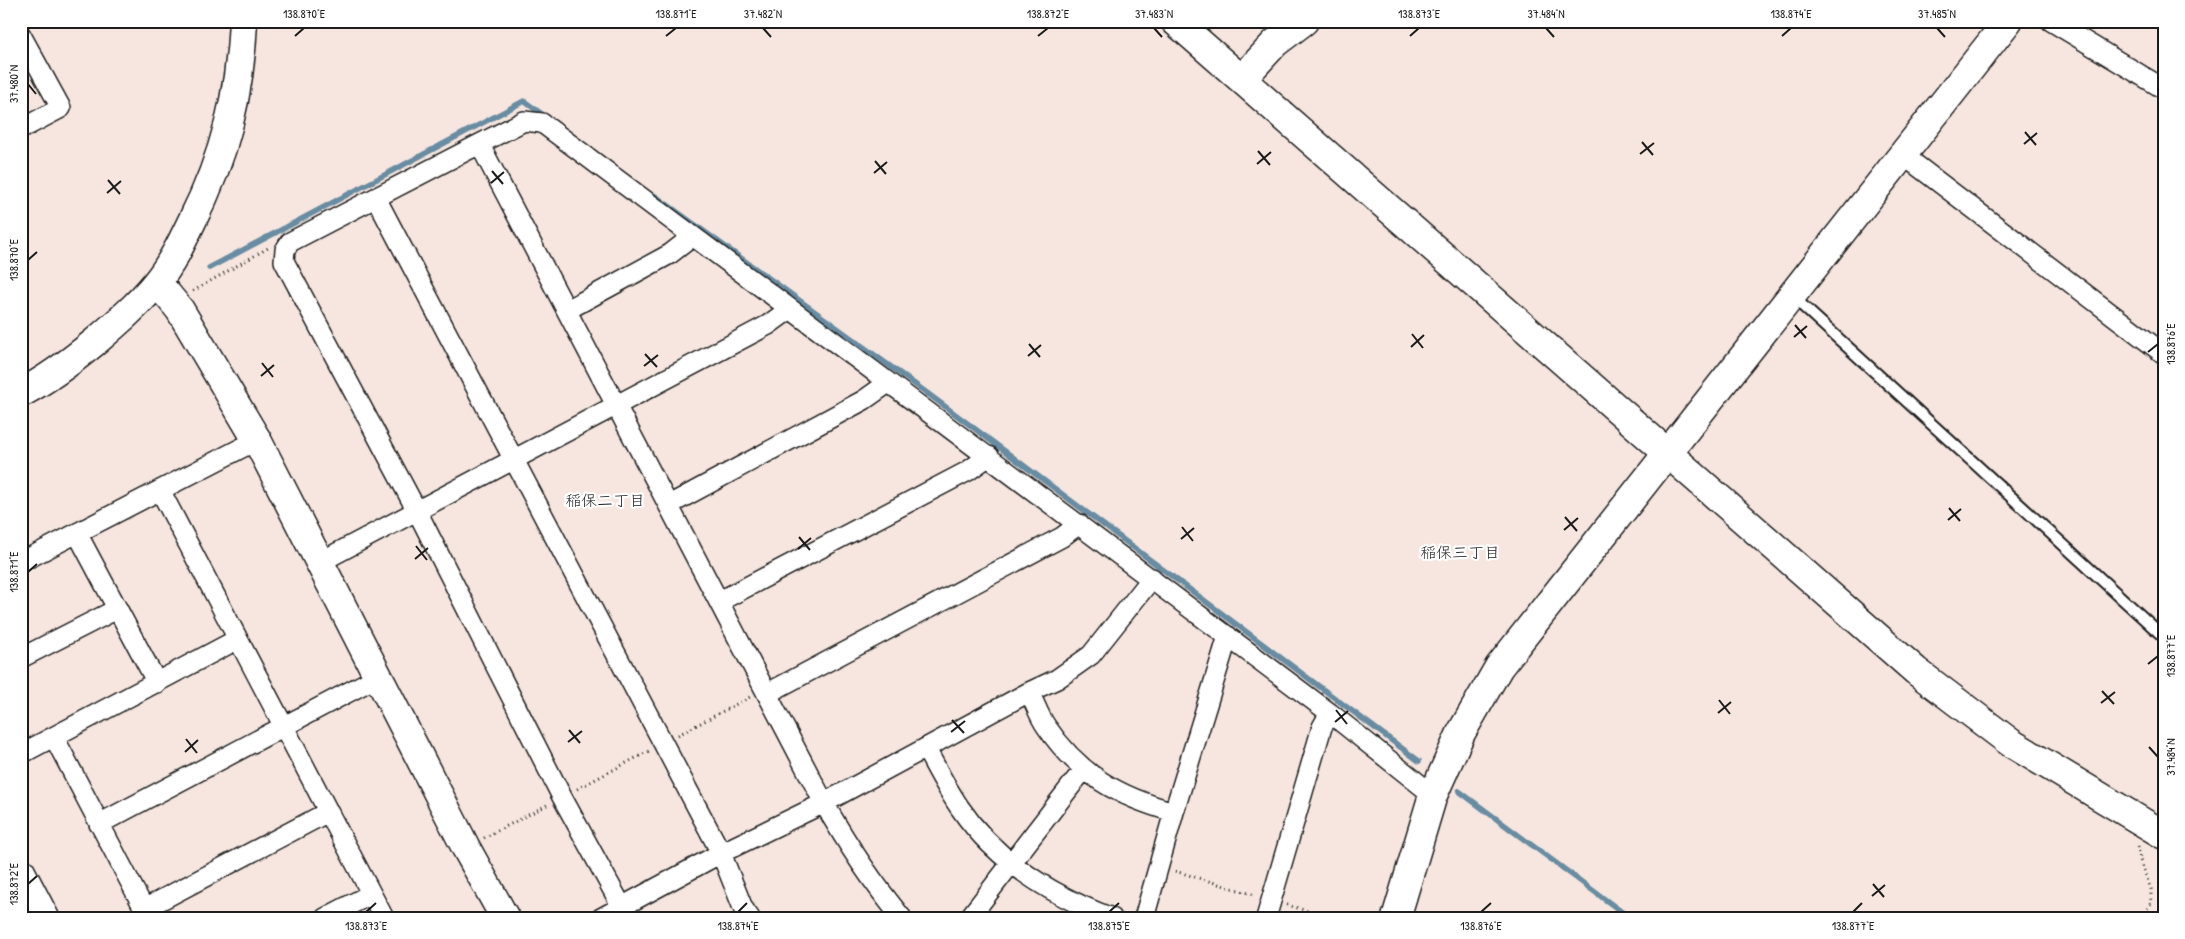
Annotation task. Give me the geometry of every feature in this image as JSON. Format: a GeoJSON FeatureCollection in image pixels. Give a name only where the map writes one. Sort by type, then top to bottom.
{"type":"FeatureCollection","features":[{"type":"Feature","properties":{"kind":"street"},"geometry":{"type":"LineString","coordinates":[[21,393],[75,358],[128,314],[157,282],[181,243],[209,188],[225,144],[238,84],[242,21]]}},
{"type":"Feature","properties":{"kind":"street"},"geometry":{"type":"LineString","coordinates":[[1175,21],[1916,671],[2011,743],[2155,830]]}},
{"type":"Feature","properties":{"kind":"street"},"geometry":{"type":"LineString","coordinates":[[1242,79],[1275,43],[1304,21]]}},
{"type":"Feature","properties":{"kind":"street"},"geometry":{"type":"LineString","coordinates":[[1396,918],[1433,795],[1461,732],[1499,668],[2008,21]]}},
{"type":"Feature","properties":{"kind":"street"},"geometry":{"type":"LineString","coordinates":[[2051,21],[2164,89]]}},
{"type":"Feature","properties":{"kind":"street"},"geometry":{"type":"LineString","coordinates":[[21,35],[61,108],[21,129]]}},
{"type":"Feature","properties":{"kind":"street"},"geometry":{"type":"LineString","coordinates":[[622,907],[562,797],[417,511],[284,261],[285,250],[290,242],[524,121],[542,123],[692,237],[1152,578],[1330,713],[1433,795]]}},
{"type":"Feature","properties":{"kind":"street"},"geometry":{"type":"LineString","coordinates":[[480,145],[824,803],[846,843],[873,883],[902,918]]}},
{"type":"Feature","properties":{"kind":"street"},"geometry":{"type":"LineString","coordinates":[[1903,155],[2164,354]]}},
{"type":"Feature","properties":{"kind":"street"},"geometry":{"type":"LineString","coordinates":[[376,198],[721,852],[743,908],[750,918]]}},
{"type":"Feature","properties":{"kind":"street"},"geometry":{"type":"LineString","coordinates":[[567,310],[670,254],[692,237]]}},
{"type":"Feature","properties":{"kind":"street"},"geometry":{"type":"LineString","coordinates":[[157,282],[180,310],[257,440],[466,848],[505,918]]}},
{"type":"Feature","properties":{"kind":"street"},"geometry":{"type":"LineString","coordinates":[[320,562],[768,325],[790,308]]}},
{"type":"Feature","properties":{"kind":"street"},"geometry":{"type":"LineString","coordinates":[[669,505],[864,400],[888,383]]}},
{"type":"Feature","properties":{"kind":"street"},"geometry":{"type":"LineString","coordinates":[[21,562],[257,440]]}},
{"type":"Feature","properties":{"kind":"street"},"geometry":{"type":"LineString","coordinates":[[720,601],[968,471],[989,456]]}},
{"type":"Feature","properties":{"kind":"street"},"geometry":{"type":"LineString","coordinates":[[160,490],[384,918]]}},
{"type":"Feature","properties":{"kind":"street"},"geometry":{"type":"LineString","coordinates":[[768,693],[1062,537],[1079,524]]}},
{"type":"Feature","properties":{"kind":"street"},"geometry":{"type":"LineString","coordinates":[[77,533],[157,683]]}},
{"type":"Feature","properties":{"kind":"street"},"geometry":{"type":"LineString","coordinates":[[601,918],[721,852],[824,803],[1029,692],[1057,679],[1091,655],[1152,578]]}},
{"type":"Feature","properties":{"kind":"street"},"geometry":{"type":"LineString","coordinates":[[21,658],[117,608]]}},
{"type":"Feature","properties":{"kind":"street"},"geometry":{"type":"LineString","coordinates":[[1144,918],[1160,867],[1174,812],[1228,636]]}},
{"type":"Feature","properties":{"kind":"street"},"geometry":{"type":"LineString","coordinates":[[21,754],[238,640]]}},
{"type":"Feature","properties":{"kind":"street"},"geometry":{"type":"LineString","coordinates":[[99,824],[379,676]]}},
{"type":"Feature","properties":{"kind":"street"},"geometry":{"type":"LineString","coordinates":[[1029,692],[1045,725],[1063,749],[1084,769],[1109,787],[1139,802],[1174,812]]}},
{"type":"Feature","properties":{"kind":"street"},"geometry":{"type":"LineString","coordinates":[[1268,909],[1322,728],[1330,713]]}},
{"type":"Feature","properties":{"kind":"street"},"geometry":{"type":"LineString","coordinates":[[54,737],[146,913],[328,812]]}},
{"type":"Feature","properties":{"kind":"street"},"geometry":{"type":"LineString","coordinates":[[926,749],[961,810],[986,841],[1042,885],[1072,902],[1112,918]]}},
{"type":"Feature","properties":{"kind":"street"},"geometry":{"type":"LineString","coordinates":[[969,918],[1084,769]]}},
{"type":"Feature","properties":{"kind":"street"},"geometry":{"type":"LineString","coordinates":[[21,872],[45,918]]}},
{"type":"Feature","properties":{"kind":"street"},"geometry":{"type":"LineString","coordinates":[[325,918],[371,894]]}},
{"type":"Feature","properties":{"kind":"lane"},"geometry":{"type":"LineString","coordinates":[[1792,296],[2164,636]]}},
{"type":"Feature","properties":{"kind":"path"},"geometry":{"type":"LineString","coordinates":[[180,310],[192,292],[270,246],[285,250]]}},
{"type":"Feature","properties":{"kind":"path"},"geometry":{"type":"LineString","coordinates":[[466,848],[752,696],[768,693]]}},
{"type":"Feature","properties":{"kind":"path"},"geometry":{"type":"LineString","coordinates":[[2141,918],[2150,903],[2151,888],[2140,860],[2138,845],[2155,830]]}},
{"type":"Feature","properties":{"kind":"path"},"geometry":{"type":"LineString","coordinates":[[1160,867],[1268,909],[1332,918]]}},
{"type":"Feature","properties":{"kind":"waterway"},"geometry":{"type":"LineString","coordinates":[[209,268],[524,101],[546,117]]}},
{"type":"Feature","properties":{"kind":"waterway"},"geometry":{"type":"LineString","coordinates":[[654,195],[927,393],[1419,761]]}},
{"type":"Feature","properties":{"kind":"waterway"},"geometry":{"type":"LineString","coordinates":[[1459,791],[1630,918]]}},
{"type":"Feature","properties":{"kind":"district","name":"稲保二丁目"},"geometry":{"type":"Point","coordinates":[605,500]}},
{"type":"Feature","properties":{"kind":"district","name":"稲保三丁目"},"geometry":{"type":"Point","coordinates":[1460,552]}}]}
